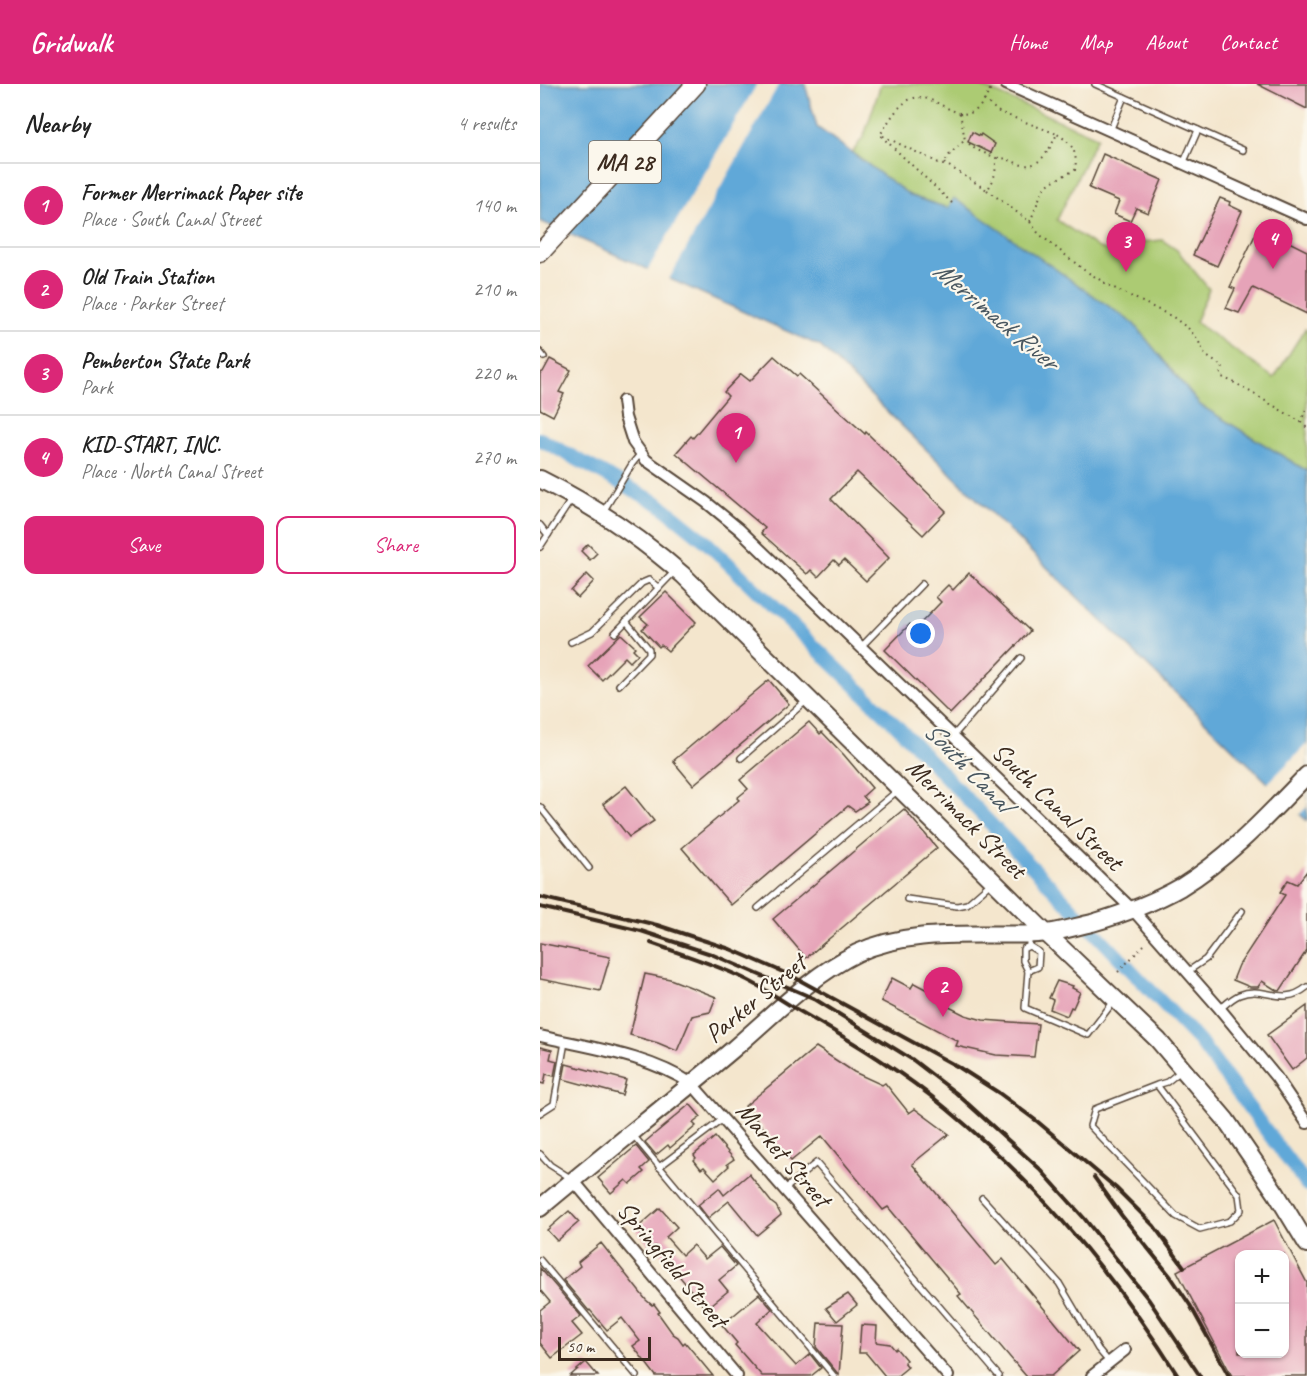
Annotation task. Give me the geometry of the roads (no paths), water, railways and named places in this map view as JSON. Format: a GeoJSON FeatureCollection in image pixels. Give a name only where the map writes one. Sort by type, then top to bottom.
{"type":"FeatureCollection","features":[{"type":"Feature","properties":{"kind":"main road","name":"MA 28"},"geometry":{"type":"LineString","coordinates":[[540,253],[696,84]]}},
{"type":"Feature","properties":{"kind":"main road","name":"Merrimack Street"},"geometry":{"type":"LineString","coordinates":[[540,479],[602,514],[655,550],[677,569],[901,788],[993,881],[1041,936],[1115,999],[1158,1040],[1226,1120],[1276,1193],[1307,1244]]}},
{"type":"Feature","properties":{"kind":"main road","name":"Parker Street"},"geometry":{"type":"LineString","coordinates":[[540,1208],[632,1134],[820,975],[857,954],[878,946],[928,937],[1041,936],[1126,912],[1181,887],[1225,855],[1307,775]]}},
{"type":"Feature","properties":{"kind":"street"},"geometry":{"type":"LineString","coordinates":[[1006,84],[1307,219]]}},
{"type":"Feature","properties":{"kind":"street","name":"South Canal Street"},"geometry":{"type":"LineString","coordinates":[[623,401],[625,417],[633,442],[646,460],[706,502],[739,529],[953,736],[1187,972],[1276,1077],[1307,1123]]}},
{"type":"Feature","properties":{"kind":"street","name":"Market Street"},"geometry":{"type":"LineString","coordinates":[[540,1036],[636,1058],[673,1071],[692,1084],[948,1376]]}},
{"type":"Feature","properties":{"kind":"street","name":"Springfield Street"},"geometry":{"type":"LineString","coordinates":[[573,1180],[738,1376]]}},
{"type":"Feature","properties":{"kind":"street"},"geometry":{"type":"LineString","coordinates":[[1092,1376],[1125,1350]]}},
{"type":"Feature","properties":{"kind":"lane"},"geometry":{"type":"LineString","coordinates":[[1095,84],[1243,150]]}},
{"type":"Feature","properties":{"kind":"lane"},"geometry":{"type":"LineString","coordinates":[[1110,131],[1124,97]]}},
{"type":"Feature","properties":{"kind":"lane"},"geometry":{"type":"LineString","coordinates":[[1183,164],[1198,130]]}},
{"type":"Feature","properties":{"kind":"lane"},"geometry":{"type":"LineString","coordinates":[[602,514],[641,453]]}},
{"type":"Feature","properties":{"kind":"lane"},"geometry":{"type":"LineString","coordinates":[[540,547],[573,496]]}},
{"type":"Feature","properties":{"kind":"lane"},"geometry":{"type":"LineString","coordinates":[[540,525],[548,535]]}},
{"type":"Feature","properties":{"kind":"lane"},"geometry":{"type":"LineString","coordinates":[[615,633],[677,569]]}},
{"type":"Feature","properties":{"kind":"lane"},"geometry":{"type":"LineString","coordinates":[[571,642],[592,632],[642,583],[649,580],[659,588]]}},
{"type":"Feature","properties":{"kind":"lane"},"geometry":{"type":"LineString","coordinates":[[861,647],[922,584]]}},
{"type":"Feature","properties":{"kind":"lane"},"geometry":{"type":"LineString","coordinates":[[619,685],[649,654],[649,649],[626,621]]}},
{"type":"Feature","properties":{"kind":"lane"},"geometry":{"type":"LineString","coordinates":[[953,736],[1021,658]]}},
{"type":"Feature","properties":{"kind":"lane"},"geometry":{"type":"LineString","coordinates":[[741,758],[810,698]]}},
{"type":"Feature","properties":{"kind":"lane"},"geometry":{"type":"LineString","coordinates":[[758,908],[901,788]]}},
{"type":"Feature","properties":{"kind":"lane"},"geometry":{"type":"LineString","coordinates":[[540,807],[589,868]]}},
{"type":"Feature","properties":{"kind":"lane"},"geometry":{"type":"LineString","coordinates":[[907,899],[957,906],[967,904],[993,881]]}},
{"type":"Feature","properties":{"kind":"lane"},"geometry":{"type":"LineString","coordinates":[[1187,972],[1206,959],[1242,910]]}},
{"type":"Feature","properties":{"kind":"lane"},"geometry":{"type":"LineString","coordinates":[[1028,971],[1038,967],[1041,936]]}},
{"type":"Feature","properties":{"kind":"lane"},"geometry":{"type":"LineString","coordinates":[[1041,936],[1023,949],[1023,961],[1028,971],[1025,1008],[1088,1035],[1115,999]]}},
{"type":"Feature","properties":{"kind":"lane"},"geometry":{"type":"LineString","coordinates":[[1220,1009],[1240,994],[1260,993],[1287,997],[1294,996],[1307,987]]}},
{"type":"Feature","properties":{"kind":"lane"},"geometry":{"type":"LineString","coordinates":[[540,1113],[554,1104],[565,1042]]}},
{"type":"Feature","properties":{"kind":"lane"},"geometry":{"type":"LineString","coordinates":[[1157,1085],[1239,1196],[1241,1210],[1230,1221],[1200,1229],[1176,1216],[1090,1126],[1095,1109],[1157,1085],[1167,1082],[1184,1069]]}},
{"type":"Feature","properties":{"kind":"lane"},"geometry":{"type":"LineString","coordinates":[[659,1167],[723,1119]]}},
{"type":"Feature","properties":{"kind":"lane"},"geometry":{"type":"LineString","coordinates":[[632,1134],[834,1376]]}},
{"type":"Feature","properties":{"kind":"lane"},"geometry":{"type":"LineString","coordinates":[[540,1154],[550,1165],[573,1180]]}},
{"type":"Feature","properties":{"kind":"lane"},"geometry":{"type":"LineString","coordinates":[[784,1189],[816,1163],[999,1376]]}},
{"type":"Feature","properties":{"kind":"lane"},"geometry":{"type":"LineString","coordinates":[[982,1198],[1059,1283],[1098,1349],[1109,1362]]}},
{"type":"Feature","properties":{"kind":"lane"},"geometry":{"type":"LineString","coordinates":[[540,1260],[637,1376]]}},
{"type":"Feature","properties":{"kind":"water","name":"Merrimack River"},"geometry":{"type":"Polygon","coordinates":[[[540,84],[805,84],[817,127],[911,196],[948,208],[954,198],[1134,324],[1200,405],[1307,471],[1307,821],[820,346],[540,221],[540,84]]]}},
{"type":"Feature","properties":{"kind":"waterway","name":"South Canal"},"geometry":{"type":"LineString","coordinates":[[540,439],[659,504],[704,540],[897,726],[1199,1041],[1307,1185]]}},
{"type":"Feature","properties":{"kind":"railway"},"geometry":{"type":"LineString","coordinates":[[540,897],[657,925],[730,949],[792,976],[960,1068],[1038,1122],[1116,1188],[1154,1226],[1184,1267]]}},
{"type":"Feature","properties":{"kind":"railway"},"geometry":{"type":"LineString","coordinates":[[540,907],[641,931],[711,954],[813,998],[913,1060],[956,1093],[1040,1169],[1084,1218],[1149,1300],[1200,1376]]}},
{"type":"Feature","properties":{"kind":"railway"},"geometry":{"type":"LineString","coordinates":[[651,943],[719,967],[757,985],[877,1058],[913,1082],[947,1109],[1013,1169],[1073,1234],[1128,1303],[1178,1376]]}},
{"type":"Feature","properties":{"kind":"railway"},"geometry":{"type":"LineString","coordinates":[[1094,1177],[1190,1305],[1229,1376]]}},
{"type":"Feature","properties":{"kind":"place","name":"KID-START, INC."},"geometry":{"type":"Point","coordinates":[1273,269]}},
{"type":"Feature","properties":{"kind":"place","name":"Pemberton State Park"},"geometry":{"type":"Point","coordinates":[1126,272]}},
{"type":"Feature","properties":{"kind":"place","name":"Former Merrimack Paper site"},"geometry":{"type":"Point","coordinates":[736,463]}},
{"type":"Feature","properties":{"kind":"place","name":"Old Train Station"},"geometry":{"type":"Point","coordinates":[943,1017]}}]}
